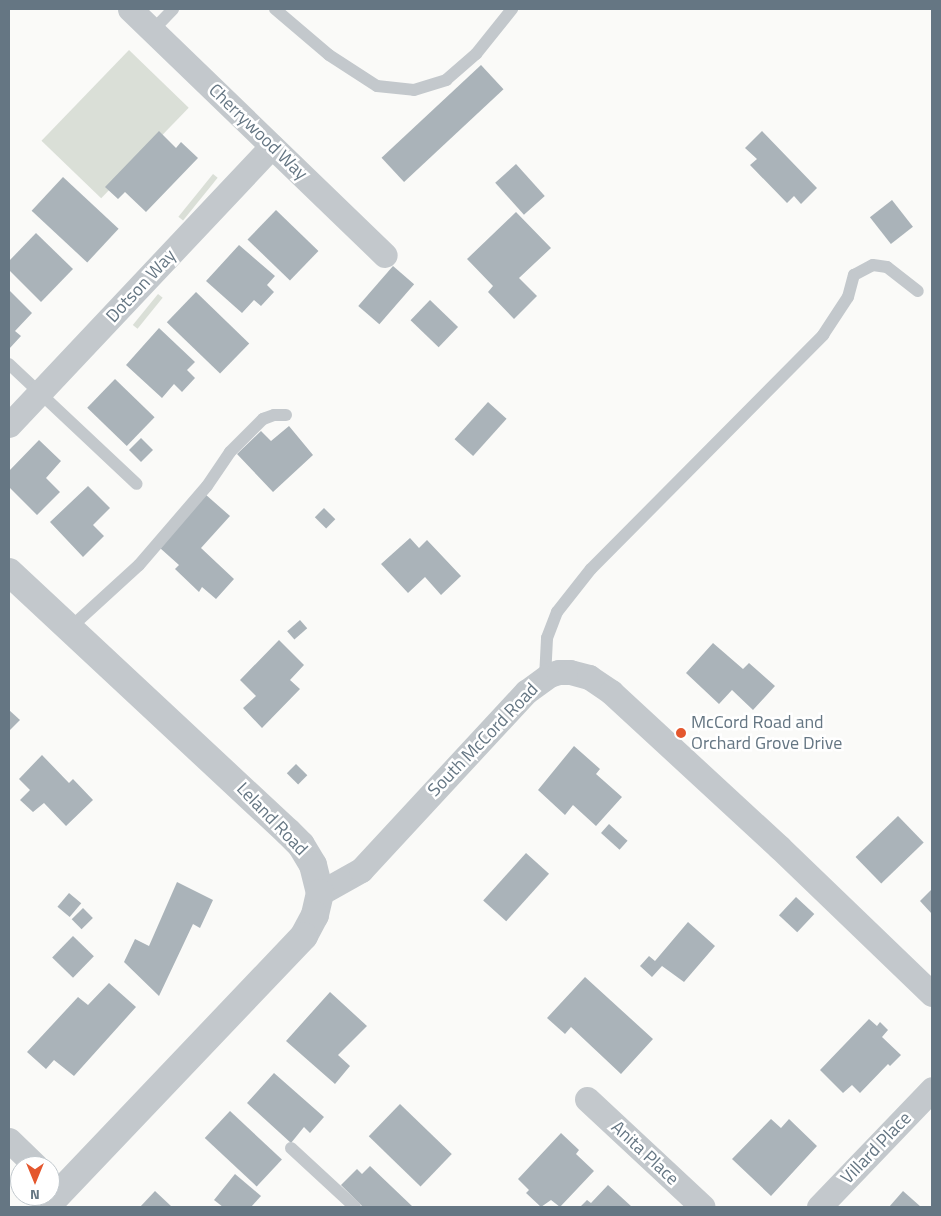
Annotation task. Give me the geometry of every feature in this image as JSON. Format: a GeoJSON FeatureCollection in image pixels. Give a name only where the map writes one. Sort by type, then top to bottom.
{"type":"FeatureCollection","features":[{"type":"Feature","properties":{"kind":"street","name":"Cherrywood Way"},"geometry":{"type":"LineString","coordinates":[[130,9],[385,255]]}},
{"type":"Feature","properties":{"kind":"street","name":"Dotson Way"},"geometry":{"type":"LineString","coordinates":[[9,425],[272,146]]}},
{"type":"Feature","properties":{"kind":"street","name":"Leland Road"},"geometry":{"type":"LineString","coordinates":[[9,572],[288,832],[310,860],[320,893]]}},
{"type":"Feature","properties":{"kind":"street","name":"South McCord Road"},"geometry":{"type":"LineString","coordinates":[[320,893],[360,870],[526,692],[545,678],[559,672],[570,672],[588,677],[611,692],[780,846],[932,994]]}},
{"type":"Feature","properties":{"kind":"street"},"geometry":{"type":"LineString","coordinates":[[60,1185],[304,936],[315,915],[320,893]]}},
{"type":"Feature","properties":{"kind":"street","name":"Villard Place"},"geometry":{"type":"LineString","coordinates":[[819,1207],[932,1089]]}},
{"type":"Feature","properties":{"kind":"street","name":"Anita Place"},"geometry":{"type":"LineString","coordinates":[[587,1099],[703,1207]]}},
{"type":"Feature","properties":{"kind":"street"},"geometry":{"type":"LineString","coordinates":[[9,1140],[26,1156]]}},
{"type":"Feature","properties":{"kind":"lane"},"geometry":{"type":"LineString","coordinates":[[152,30],[173,9]]}},
{"type":"Feature","properties":{"kind":"lane"},"geometry":{"type":"LineString","coordinates":[[275,9],[329,55],[377,86],[414,90],[446,80],[476,54],[512,9]]}},
{"type":"Feature","properties":{"kind":"lane"},"geometry":{"type":"LineString","coordinates":[[545,678],[547,638],[556,612],[591,569],[823,335],[848,297],[854,275],[873,265],[887,268],[918,291]]}},
{"type":"Feature","properties":{"kind":"lane"},"geometry":{"type":"LineString","coordinates":[[9,364],[137,484]]}},
{"type":"Feature","properties":{"kind":"lane"},"geometry":{"type":"LineString","coordinates":[[70,628],[139,565],[207,486],[230,452],[263,419],[274,415],[286,415]]}},
{"type":"Feature","properties":{"kind":"lane"},"geometry":{"type":"LineString","coordinates":[[291,1148],[355,1207]]}},
{"type":"Feature","properties":{"kind":"shaded area"},"geometry":{"type":"Polygon","coordinates":[[[129,50],[189,108],[101,198],[41,141],[129,50]]]}},
{"type":"Feature","properties":{"kind":"shaded area"},"geometry":{"type":"Polygon","coordinates":[[[213,174],[218,178],[183,221],[178,217],[213,174]]]}},
{"type":"Feature","properties":{"kind":"shaded area"},"geometry":{"type":"Polygon","coordinates":[[[158,294],[163,298],[137,329],[133,325],[158,294]]]}},
{"type":"Feature","properties":{"kind":"building"},"geometry":{"type":"Polygon","coordinates":[[[481,65],[504,89],[404,182],[382,158],[481,65]]]}},
{"type":"Feature","properties":{"kind":"building"},"geometry":{"type":"Polygon","coordinates":[[[159,131],[176,148],[181,142],[198,158],[146,212],[125,192],[118,199],[105,187],[159,131]]]}},
{"type":"Feature","properties":{"kind":"building"},"geometry":{"type":"Polygon","coordinates":[[[762,131],[817,188],[801,204],[794,196],[787,203],[750,165],[757,159],[745,148],[762,131]]]}},
{"type":"Feature","properties":{"kind":"building"},"geometry":{"type":"Polygon","coordinates":[[[516,164],[545,196],[524,215],[495,183],[516,164]]]}},
{"type":"Feature","properties":{"kind":"building"},"geometry":{"type":"Polygon","coordinates":[[[63,177],[119,229],[87,262],[32,211],[63,177]]]}},
{"type":"Feature","properties":{"kind":"building"},"geometry":{"type":"Polygon","coordinates":[[[892,200],[913,227],[891,244],[870,217],[892,200]]]}},
{"type":"Feature","properties":{"kind":"building"},"geometry":{"type":"Polygon","coordinates":[[[276,210],[318,251],[290,280],[248,239],[276,210]]]}},
{"type":"Feature","properties":{"kind":"building"},"geometry":{"type":"Polygon","coordinates":[[[516,212],[551,248],[519,278],[537,296],[514,319],[488,292],[493,286],[467,259],[516,212]]]}},
{"type":"Feature","properties":{"kind":"building"},"geometry":{"type":"Polygon","coordinates":[[[36,233],[73,269],[41,302],[9,270],[9,261],[36,233]]]}},
{"type":"Feature","properties":{"kind":"building"},"geometry":{"type":"Polygon","coordinates":[[[239,245],[275,276],[267,285],[274,292],[261,306],[254,300],[242,313],[206,281],[239,245]]]}},
{"type":"Feature","properties":{"kind":"building"},"geometry":{"type":"Polygon","coordinates":[[[393,266],[414,284],[379,324],[358,306],[393,266]]]}},
{"type":"Feature","properties":{"kind":"building"},"geometry":{"type":"Polygon","coordinates":[[[9,290],[32,313],[15,331],[21,336],[9,349],[9,290]]]}},
{"type":"Feature","properties":{"kind":"building"},"geometry":{"type":"Polygon","coordinates":[[[196,292],[249,343],[220,374],[167,322],[196,292]]]}},
{"type":"Feature","properties":{"kind":"building"},"geometry":{"type":"Polygon","coordinates":[[[430,300],[458,327],[439,347],[411,320],[430,300]]]}},
{"type":"Feature","properties":{"kind":"building"},"geometry":{"type":"Polygon","coordinates":[[[159,328],[195,362],[187,370],[195,378],[182,392],[174,384],[162,398],[126,365],[159,328]]]}},
{"type":"Feature","properties":{"kind":"building"},"geometry":{"type":"Polygon","coordinates":[[[115,379],[155,417],[127,446],[87,408],[115,379]]]}},
{"type":"Feature","properties":{"kind":"building"},"geometry":{"type":"Polygon","coordinates":[[[488,402],[507,419],[473,456],[455,439],[488,402]]]}},
{"type":"Feature","properties":{"kind":"building"},"geometry":{"type":"Polygon","coordinates":[[[289,426],[313,455],[273,492],[237,454],[261,431],[271,441],[289,426]]]}},
{"type":"Feature","properties":{"kind":"building"},"geometry":{"type":"Polygon","coordinates":[[[141,438],[153,450],[141,462],[129,450],[141,438]]]}},
{"type":"Feature","properties":{"kind":"building"},"geometry":{"type":"Polygon","coordinates":[[[39,440],[61,461],[46,478],[60,492],[37,515],[9,487],[9,471],[39,440]]]}},
{"type":"Feature","properties":{"kind":"building"},"geometry":{"type":"Polygon","coordinates":[[[88,486],[110,508],[93,525],[104,536],[83,557],[50,522],[88,486]]]}},
{"type":"Feature","properties":{"kind":"building"},"geometry":{"type":"Polygon","coordinates":[[[205,494],[230,516],[201,548],[234,579],[216,599],[202,587],[199,592],[175,569],[179,565],[160,548],[205,494]]]}},
{"type":"Feature","properties":{"kind":"building"},"geometry":{"type":"Polygon","coordinates":[[[324,508],[335,519],[326,529],[315,517],[324,508]]]}},
{"type":"Feature","properties":{"kind":"building"},"geometry":{"type":"Polygon","coordinates":[[[410,538],[419,548],[427,540],[461,576],[441,595],[425,577],[408,593],[381,564],[410,538]]]}},
{"type":"Feature","properties":{"kind":"building"},"geometry":{"type":"Polygon","coordinates":[[[300,620],[307,628],[294,639],[287,631],[300,620]]]}},
{"type":"Feature","properties":{"kind":"building"},"geometry":{"type":"Polygon","coordinates":[[[279,640],[304,665],[290,680],[300,689],[262,728],[243,708],[256,696],[240,680],[279,640]]]}},
{"type":"Feature","properties":{"kind":"building"},"geometry":{"type":"Polygon","coordinates":[[[713,643],[743,669],[749,663],[775,686],[753,710],[732,690],[719,704],[686,673],[713,643]]]}},
{"type":"Feature","properties":{"kind":"building"},"geometry":{"type":"Polygon","coordinates":[[[9,710],[20,720],[9,731],[9,710]]]}},
{"type":"Feature","properties":{"kind":"building"},"geometry":{"type":"Polygon","coordinates":[[[574,746],[600,769],[596,774],[622,797],[596,826],[573,805],[565,815],[538,790],[574,746]]]}},
{"type":"Feature","properties":{"kind":"building"},"geometry":{"type":"Polygon","coordinates":[[[42,755],[69,783],[73,779],[93,800],[66,826],[44,803],[33,812],[20,800],[30,790],[19,779],[42,755]]]}},
{"type":"Feature","properties":{"kind":"building"},"geometry":{"type":"Polygon","coordinates":[[[296,764],[307,775],[298,785],[287,773],[296,764]]]}},
{"type":"Feature","properties":{"kind":"building"},"geometry":{"type":"Polygon","coordinates":[[[898,816],[924,843],[881,884],[856,857],[898,816]]]}},
{"type":"Feature","properties":{"kind":"building"},"geometry":{"type":"Polygon","coordinates":[[[609,824],[628,841],[620,850],[601,833],[609,824]]]}},
{"type":"Feature","properties":{"kind":"building"},"geometry":{"type":"Polygon","coordinates":[[[526,853],[549,874],[506,921],[483,901],[526,853]]]}},
{"type":"Feature","properties":{"kind":"building"},"geometry":{"type":"Polygon","coordinates":[[[177,882],[213,900],[200,928],[193,924],[159,996],[124,962],[135,939],[149,946],[177,882]]]}},
{"type":"Feature","properties":{"kind":"building"},"geometry":{"type":"Polygon","coordinates":[[[932,889],[932,914],[920,901],[932,889]]]}},
{"type":"Feature","properties":{"kind":"building"},"geometry":{"type":"Polygon","coordinates":[[[69,893],[81,903],[70,917],[57,907],[69,893]]]}},
{"type":"Feature","properties":{"kind":"building"},"geometry":{"type":"Polygon","coordinates":[[[796,897],[814,914],[797,932],[779,915],[796,897]]]}},
{"type":"Feature","properties":{"kind":"building"},"geometry":{"type":"Polygon","coordinates":[[[83,908],[93,918],[82,929],[72,919],[83,908]]]}},
{"type":"Feature","properties":{"kind":"building"},"geometry":{"type":"Polygon","coordinates":[[[688,922],[715,946],[684,982],[662,966],[652,977],[640,966],[649,956],[655,961],[688,922]]]}},
{"type":"Feature","properties":{"kind":"building"},"geometry":{"type":"Polygon","coordinates":[[[73,936],[94,956],[73,978],[52,958],[73,936]]]}},
{"type":"Feature","properties":{"kind":"building"},"geometry":{"type":"Polygon","coordinates":[[[585,977],[653,1039],[621,1074],[571,1027],[565,1034],[547,1018],[585,977]]]}},
{"type":"Feature","properties":{"kind":"building"},"geometry":{"type":"Polygon","coordinates":[[[109,983],[136,1007],[74,1076],[54,1060],[46,1069],[27,1052],[78,997],[88,1005],[109,983]]]}},
{"type":"Feature","properties":{"kind":"building"},"geometry":{"type":"Polygon","coordinates":[[[330,992],[367,1026],[338,1055],[350,1066],[335,1084],[286,1041],[330,992]]]}},
{"type":"Feature","properties":{"kind":"building"},"geometry":{"type":"Polygon","coordinates":[[[869,1019],[877,1026],[880,1022],[888,1030],[882,1037],[901,1055],[890,1066],[888,1064],[860,1093],[852,1085],[843,1093],[820,1070],[869,1019]]]}},
{"type":"Feature","properties":{"kind":"building"},"geometry":{"type":"Polygon","coordinates":[[[274,1073],[324,1117],[310,1133],[304,1127],[291,1143],[247,1103],[274,1073]]]}},
{"type":"Feature","properties":{"kind":"building"},"geometry":{"type":"Polygon","coordinates":[[[400,1104],[452,1154],[421,1186],[369,1136],[400,1104]]]}},
{"type":"Feature","properties":{"kind":"building"},"geometry":{"type":"Polygon","coordinates":[[[230,1111],[282,1159],[257,1186],[205,1138],[230,1111]]]}},
{"type":"Feature","properties":{"kind":"building"},"geometry":{"type":"Polygon","coordinates":[[[771,1119],[781,1128],[789,1119],[817,1146],[771,1196],[732,1159],[771,1119]]]}},
{"type":"Feature","properties":{"kind":"building"},"geometry":{"type":"Polygon","coordinates":[[[561,1133],[579,1150],[576,1154],[594,1171],[560,1207],[551,1200],[541,1207],[526,1193],[529,1190],[518,1179],[561,1133]]]}},
{"type":"Feature","properties":{"kind":"building"},"geometry":{"type":"Polygon","coordinates":[[[370,1166],[413,1207],[363,1207],[341,1185],[357,1169],[362,1174],[370,1166]]]}},
{"type":"Feature","properties":{"kind":"building"},"geometry":{"type":"Polygon","coordinates":[[[235,1174],[261,1196],[251,1207],[223,1207],[214,1200],[235,1174]]]}},
{"type":"Feature","properties":{"kind":"building"},"geometry":{"type":"Polygon","coordinates":[[[608,1185],[632,1207],[580,1207],[587,1200],[591,1203],[608,1185]]]}},
{"type":"Feature","properties":{"kind":"building"},"geometry":{"type":"Polygon","coordinates":[[[155,1191],[172,1207],[140,1207],[155,1191]]]}},
{"type":"Feature","properties":{"kind":"building"},"geometry":{"type":"Polygon","coordinates":[[[903,1191],[921,1207],[889,1207],[903,1191]]]}},
{"type":"Feature","properties":{"kind":"place","name":"McCord Road and Orchard Grove Drive"},"geometry":{"type":"Point","coordinates":[681,733]}}]}
